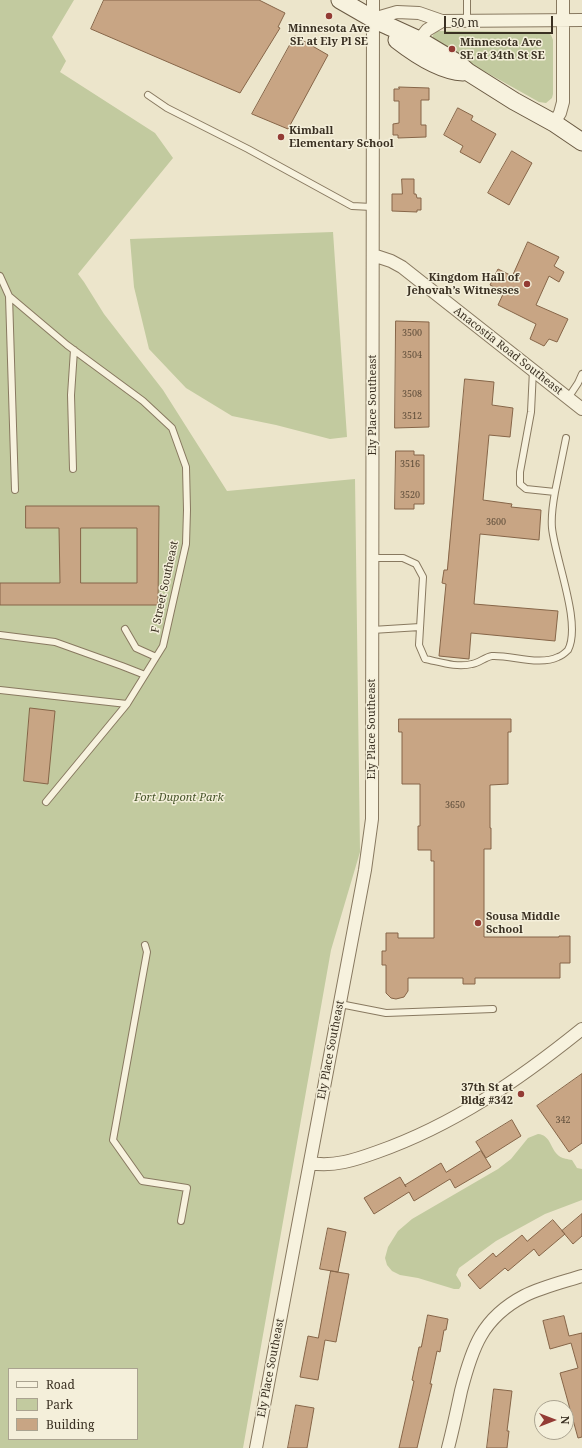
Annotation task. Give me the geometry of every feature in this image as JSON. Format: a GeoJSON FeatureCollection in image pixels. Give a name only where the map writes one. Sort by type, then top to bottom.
{"type":"FeatureCollection","features":[{"type":"Feature","properties":{"kind":"main road"},"geometry":{"type":"LineString","coordinates":[[340,0],[373,19],[419,40],[459,64],[468,72],[514,101],[579,138]]}},
{"type":"Feature","properties":{"kind":"main road"},"geometry":{"type":"LineString","coordinates":[[373,19],[399,42],[435,65],[454,71],[468,72]]}},
{"type":"Feature","properties":{"kind":"street","name":"Ely Place Southeast"},"geometry":{"type":"LineString","coordinates":[[256,1448],[366,865],[372,819],[373,0]]}},
{"type":"Feature","properties":{"kind":"street"},"geometry":{"type":"LineString","coordinates":[[554,123],[560,113],[563,102],[563,0]]}},
{"type":"Feature","properties":{"kind":"street"},"geometry":{"type":"LineString","coordinates":[[373,19],[397,12],[418,13],[442,21],[582,20]]}},
{"type":"Feature","properties":{"kind":"street"},"geometry":{"type":"LineString","coordinates":[[419,40],[427,30],[442,21]]}},
{"type":"Feature","properties":{"kind":"street","name":"Anacostia Road Southeast"},"geometry":{"type":"LineString","coordinates":[[373,255],[385,258],[402,267],[582,409]]}},
{"type":"Feature","properties":{"kind":"street"},"geometry":{"type":"LineString","coordinates":[[310,1163],[324,1165],[341,1163],[386,1148],[431,1130],[483,1101],[517,1079],[582,1029]]}},
{"type":"Feature","properties":{"kind":"street"},"geometry":{"type":"LineString","coordinates":[[448,1448],[468,1364],[475,1345],[486,1327],[500,1312],[522,1297],[582,1276]]}},
{"type":"Feature","properties":{"kind":"lane"},"geometry":{"type":"LineString","coordinates":[[467,0],[467,22]]}},
{"type":"Feature","properties":{"kind":"lane"},"geometry":{"type":"LineString","coordinates":[[148,95],[167,108],[248,149],[352,206],[372,207]]}},
{"type":"Feature","properties":{"kind":"lane","name":"F Street Southeast"},"geometry":{"type":"LineString","coordinates":[[0,276],[9,296],[74,350],[143,400],[172,428],[186,467],[186,544],[163,646],[126,704],[46,802]]}},
{"type":"Feature","properties":{"kind":"lane"},"geometry":{"type":"LineString","coordinates":[[9,296],[15,490]]}},
{"type":"Feature","properties":{"kind":"lane"},"geometry":{"type":"LineString","coordinates":[[73,470],[71,395],[74,350]]}},
{"type":"Feature","properties":{"kind":"lane"},"geometry":{"type":"LineString","coordinates":[[532,370],[531,412],[520,472],[520,484],[526,489],[555,492]]}},
{"type":"Feature","properties":{"kind":"lane"},"geometry":{"type":"LineString","coordinates":[[568,398],[582,374]]}},
{"type":"Feature","properties":{"kind":"lane"},"geometry":{"type":"LineString","coordinates":[[372,558],[403,558],[416,564],[423,577],[419,645],[425,660],[463,666],[474,664],[491,656],[541,660],[558,657],[567,651],[572,637],[571,612],[568,594],[556,550],[552,527],[555,492],[566,438]]}},
{"type":"Feature","properties":{"kind":"lane"},"geometry":{"type":"LineString","coordinates":[[372,630],[420,627]]}},
{"type":"Feature","properties":{"kind":"lane"},"geometry":{"type":"LineString","coordinates":[[125,629],[136,648],[156,657]]}},
{"type":"Feature","properties":{"kind":"lane"},"geometry":{"type":"LineString","coordinates":[[0,635],[55,642],[145,675]]}},
{"type":"Feature","properties":{"kind":"lane"},"geometry":{"type":"LineString","coordinates":[[0,690],[126,704]]}},
{"type":"Feature","properties":{"kind":"lane"},"geometry":{"type":"LineString","coordinates":[[145,945],[146,952],[113,1140],[142,1181],[187,1188],[182,1221]]}},
{"type":"Feature","properties":{"kind":"lane"},"geometry":{"type":"LineString","coordinates":[[340,1004],[386,1013],[493,1009]]}},
{"type":"Feature","properties":{"kind":"green space","name":"Fort Dupont Park"},"geometry":{"type":"Polygon","coordinates":[[[0,0],[74,0],[52,37],[66,61],[60,72],[155,133],[173,158],[78,274],[104,314],[163,390],[227,491],[355,479],[360,852],[331,950],[243,1448],[0,1448],[0,0]]]}},
{"type":"Feature","properties":{"kind":"green space"},"geometry":{"type":"Polygon","coordinates":[[[437,31],[547,32],[551,35],[553,40],[552,98],[546,103],[539,102],[441,47],[432,39],[433,35],[437,31]]]}},
{"type":"Feature","properties":{"kind":"green space"},"geometry":{"type":"Polygon","coordinates":[[[333,232],[347,437],[330,439],[276,425],[232,416],[186,388],[149,349],[134,287],[130,239],[333,232]]]}},
{"type":"Feature","properties":{"kind":"green space"},"geometry":{"type":"Polygon","coordinates":[[[538,1134],[546,1137],[559,1156],[572,1160],[577,1168],[582,1169],[582,1200],[545,1214],[496,1241],[459,1268],[456,1275],[461,1283],[459,1289],[454,1289],[418,1278],[400,1275],[392,1271],[387,1265],[385,1258],[388,1247],[398,1231],[412,1219],[498,1169],[511,1159],[528,1138],[538,1134]]]}},
{"type":"Feature","properties":{"kind":"building"},"geometry":{"type":"Polygon","coordinates":[[[104,0],[259,0],[285,13],[278,27],[280,28],[240,93],[91,29],[104,0]]]}},
{"type":"Feature","properties":{"kind":"building"},"geometry":{"type":"Polygon","coordinates":[[[295,36],[328,55],[288,129],[252,114],[295,36]]]}},
{"type":"Feature","properties":{"kind":"building"},"geometry":{"type":"Polygon","coordinates":[[[399,87],[429,88],[429,100],[421,100],[421,125],[426,125],[426,137],[398,138],[398,135],[393,135],[393,124],[399,123],[399,101],[394,101],[394,89],[399,89],[399,87]]]}},
{"type":"Feature","properties":{"kind":"building"},"geometry":{"type":"Polygon","coordinates":[[[458,108],[473,116],[471,120],[496,134],[480,163],[460,152],[463,146],[444,135],[458,108]]]}},
{"type":"Feature","properties":{"kind":"building"},"geometry":{"type":"Polygon","coordinates":[[[512,151],[532,163],[509,205],[488,193],[512,151]]]}},
{"type":"Feature","properties":{"kind":"building"},"geometry":{"type":"Polygon","coordinates":[[[402,179],[414,179],[414,194],[416,194],[417,198],[421,198],[421,210],[417,210],[417,212],[392,211],[392,194],[402,194],[402,179]]]}},
{"type":"Feature","properties":{"kind":"building","name":"Kingdom Hall of Jehovah’s Witnesses"},"geometry":{"type":"Polygon","coordinates":[[[528,242],[559,257],[554,266],[564,272],[559,282],[549,276],[536,305],[568,319],[557,342],[549,339],[544,346],[530,339],[536,324],[498,305],[504,292],[490,285],[498,269],[512,276],[528,242]]]}},
{"type":"Feature","properties":{"kind":"building"},"geometry":{"type":"Polygon","coordinates":[[[396,321],[429,322],[429,427],[395,428],[396,321]]]}},
{"type":"Feature","properties":{"kind":"building"},"geometry":{"type":"Polygon","coordinates":[[[465,379],[494,382],[492,405],[513,408],[510,437],[489,435],[483,500],[512,504],[511,507],[541,510],[539,540],[480,534],[474,604],[558,611],[555,641],[471,633],[469,659],[439,656],[446,584],[442,583],[444,570],[447,570],[465,379]]]}},
{"type":"Feature","properties":{"kind":"building"},"geometry":{"type":"Polygon","coordinates":[[[396,451],[414,451],[414,455],[424,455],[424,504],[414,504],[414,509],[395,509],[396,451]]]}},
{"type":"Feature","properties":{"kind":"building"},"geometry":{"type":"Polygon","coordinates":[[[26,506],[159,506],[158,605],[0,605],[0,583],[60,583],[59,528],[26,528],[26,506]],[[81,528],[81,583],[137,583],[137,528],[81,528]]]}},
{"type":"Feature","properties":{"kind":"building"},"geometry":{"type":"Polygon","coordinates":[[[30,708],[55,711],[48,784],[24,781],[30,708]]]}},
{"type":"Feature","properties":{"kind":"building"},"geometry":{"type":"Polygon","coordinates":[[[399,719],[511,719],[511,732],[508,732],[508,784],[490,785],[491,849],[484,849],[484,937],[570,936],[570,963],[560,963],[560,978],[475,978],[475,984],[463,984],[463,978],[408,978],[408,991],[404,997],[396,999],[391,998],[386,993],[386,965],[382,965],[382,951],[386,951],[386,933],[398,933],[398,938],[434,938],[434,861],[431,861],[431,850],[418,850],[418,826],[420,826],[420,784],[402,784],[402,732],[399,732],[399,719]]]}},
{"type":"Feature","properties":{"kind":"building"},"geometry":{"type":"Polygon","coordinates":[[[582,1074],[582,1143],[569,1152],[537,1106],[582,1074]]]}},
{"type":"Feature","properties":{"kind":"building"},"geometry":{"type":"Polygon","coordinates":[[[512,1120],[521,1136],[486,1158],[476,1142],[512,1120]]]}},
{"type":"Feature","properties":{"kind":"building"},"geometry":{"type":"Polygon","coordinates":[[[481,1151],[491,1167],[455,1188],[450,1179],[414,1201],[409,1192],[374,1214],[364,1198],[400,1177],[406,1187],[405,1185],[441,1163],[446,1172],[481,1151]]]}},
{"type":"Feature","properties":{"kind":"building"},"geometry":{"type":"Polygon","coordinates":[[[582,1214],[582,1236],[573,1244],[562,1231],[582,1214]]]}},
{"type":"Feature","properties":{"kind":"building"},"geometry":{"type":"Polygon","coordinates":[[[553,1220],[565,1234],[539,1256],[534,1249],[508,1271],[505,1268],[480,1289],[468,1275],[493,1253],[496,1257],[522,1235],[527,1241],[553,1220]]]}},
{"type":"Feature","properties":{"kind":"building"},"geometry":{"type":"Polygon","coordinates":[[[328,1228],[346,1232],[338,1272],[320,1269],[328,1228]]]}},
{"type":"Feature","properties":{"kind":"building"},"geometry":{"type":"Polygon","coordinates":[[[331,1271],[349,1274],[336,1342],[325,1340],[318,1380],[300,1377],[308,1336],[318,1338],[331,1271]]]}},
{"type":"Feature","properties":{"kind":"building"},"geometry":{"type":"Polygon","coordinates":[[[428,1315],[448,1319],[446,1330],[444,1330],[440,1352],[437,1351],[430,1384],[432,1384],[417,1448],[399,1448],[414,1381],[412,1380],[419,1347],[421,1347],[428,1315]]]}},
{"type":"Feature","properties":{"kind":"building"},"geometry":{"type":"Polygon","coordinates":[[[564,1316],[569,1336],[582,1333],[582,1437],[578,1438],[574,1424],[574,1400],[567,1400],[560,1373],[578,1368],[571,1343],[550,1349],[543,1321],[564,1316]]]}},
{"type":"Feature","properties":{"kind":"building"},"geometry":{"type":"Polygon","coordinates":[[[494,1389],[512,1391],[507,1431],[509,1431],[507,1448],[487,1448],[494,1389]]]}},
{"type":"Feature","properties":{"kind":"building"},"geometry":{"type":"Polygon","coordinates":[[[296,1405],[314,1408],[307,1448],[288,1448],[296,1405]]]}},
{"type":"Feature","properties":{"kind":"place","name":"Minnesota Ave SE at Ely Pl SE"},"geometry":{"type":"Point","coordinates":[329,16]}},
{"type":"Feature","properties":{"kind":"place","name":"Minnesota Ave SE at 34th St SE"},"geometry":{"type":"Point","coordinates":[452,49]}},
{"type":"Feature","properties":{"kind":"place","name":"Kimball Elementary School"},"geometry":{"type":"Point","coordinates":[281,137]}},
{"type":"Feature","properties":{"kind":"place","name":"Kingdom Hall of Jehovah’s Witnesses"},"geometry":{"type":"Point","coordinates":[527,284]}},
{"type":"Feature","properties":{"kind":"place","name":"Sousa Middle School"},"geometry":{"type":"Point","coordinates":[478,923]}},
{"type":"Feature","properties":{"kind":"place","name":"37th St at Bldg #342"},"geometry":{"type":"Point","coordinates":[521,1094]}}]}
